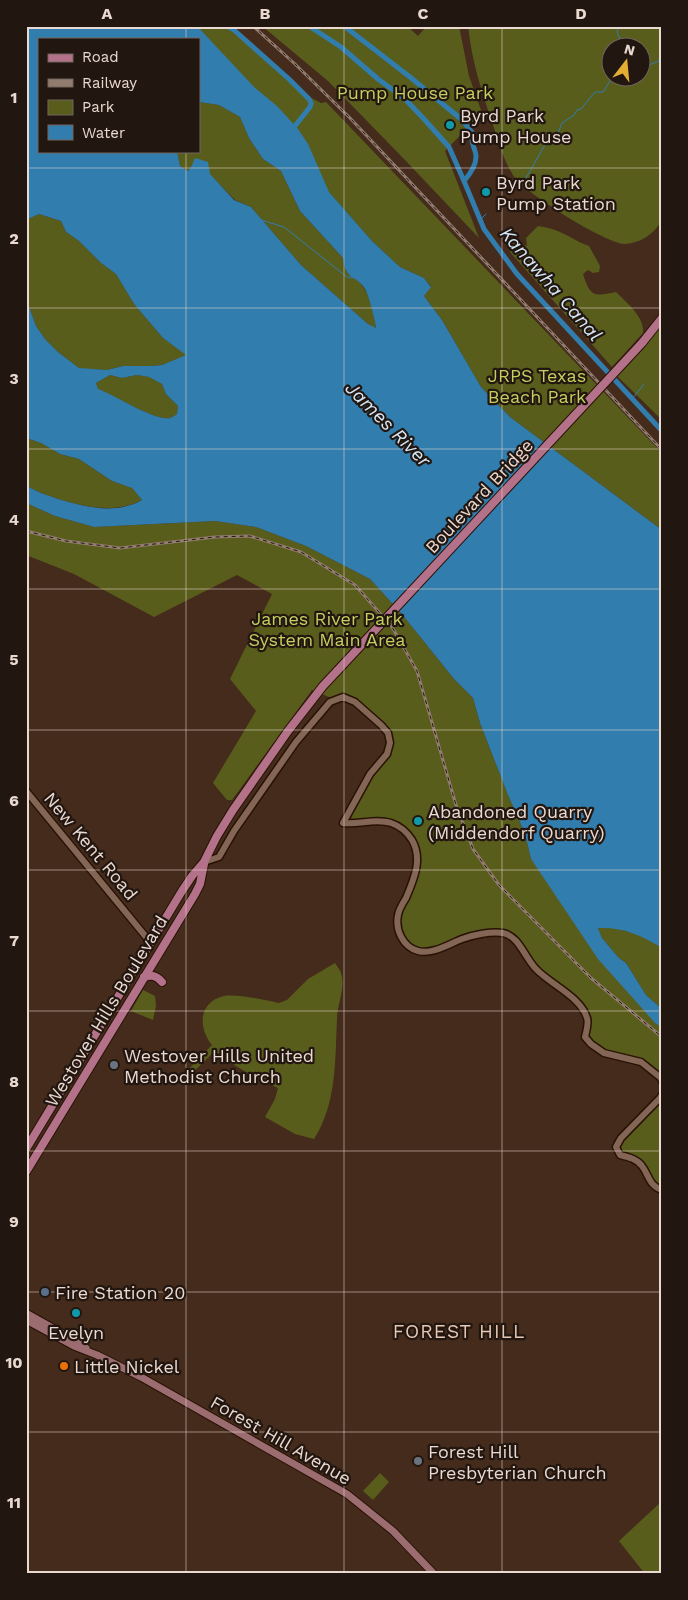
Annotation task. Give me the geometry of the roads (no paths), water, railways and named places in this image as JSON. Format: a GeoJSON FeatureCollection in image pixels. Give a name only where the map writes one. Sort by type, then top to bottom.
{"type":"FeatureCollection","features":[{"type":"Feature","properties":{"kind":"main road","name":"Boulevard Bridge"},"geometry":{"type":"LineString","coordinates":[[338,670],[642,343],[662,318]]}},
{"type":"Feature","properties":{"kind":"main road","name":"Westover Hills Boulevard"},"geometry":{"type":"LineString","coordinates":[[26,1149],[192,876],[204,862],[233,810],[282,738],[338,670]]}},
{"type":"Feature","properties":{"kind":"main road","name":"Westover Hills Boulevard"},"geometry":{"type":"LineString","coordinates":[[26,1172],[200,884],[204,862]]}},
{"type":"Feature","properties":{"kind":"main road"},"geometry":{"type":"LineString","coordinates":[[144,977],[149,975],[155,976],[162,982]]}},
{"type":"Feature","properties":{"kind":"main road","name":"Forest Hill Avenue"},"geometry":{"type":"LineString","coordinates":[[26,1313],[97,1355],[204,1412],[347,1494],[393,1531],[434,1574]]}},
{"type":"Feature","properties":{"kind":"main road","name":"Forest Hill Avenue"},"geometry":{"type":"LineString","coordinates":[[26,1320],[74,1346],[97,1355]]}},
{"type":"Feature","properties":{"kind":"street","name":"Westover Hills Boulevard"},"geometry":{"type":"LineString","coordinates":[[204,862],[219,857],[234,831],[286,757],[325,707],[334,699],[343,697],[355,702],[381,724],[389,737],[390,748],[370,774],[342,823],[353,824],[380,821],[392,824],[404,831],[414,844],[417,852],[417,865],[398,914],[397,925],[401,937],[408,946],[420,952],[433,951],[464,939],[492,933],[510,935],[536,969],[576,1000],[588,1019],[586,1037],[591,1044],[604,1053],[641,1062],[661,1078],[662,1081]]}},
{"type":"Feature","properties":{"kind":"street","name":"New Kent Road"},"geometry":{"type":"LineString","coordinates":[[26,791],[151,943]]}},
{"type":"Feature","properties":{"kind":"street"},"geometry":{"type":"LineString","coordinates":[[662,1095],[621,1138],[616,1147],[620,1155],[641,1164],[650,1182],[662,1190]]}},
{"type":"Feature","properties":{"kind":"water","name":"James River"},"geometry":{"type":"Polygon","coordinates":[[[26,26],[197,26],[254,87],[277,106],[298,129],[308,144],[329,192],[372,241],[400,267],[424,278],[431,287],[424,296],[442,320],[481,387],[510,417],[662,530],[662,948],[647,939],[624,930],[598,928],[602,938],[619,958],[626,963],[646,995],[662,1009],[662,1027],[656,1024],[598,959],[531,859],[525,834],[480,723],[473,698],[454,679],[401,613],[370,579],[306,546],[256,527],[215,521],[94,527],[55,516],[26,503],[26,485],[58,499],[90,507],[121,507],[132,505],[142,500],[132,488],[112,481],[79,459],[60,454],[41,443],[26,438],[26,298],[36,326],[45,339],[79,368],[107,370],[123,366],[162,365],[186,355],[163,338],[134,304],[116,274],[66,232],[61,221],[39,214],[26,220],[26,26]],[[38,38],[38,152],[177,152],[180,166],[188,171],[195,158],[208,162],[210,174],[234,200],[251,207],[301,265],[368,324],[376,328],[372,308],[365,289],[346,271],[343,258],[300,211],[281,171],[263,159],[249,138],[240,117],[219,105],[200,102],[200,38],[38,38]],[[110,375],[96,383],[98,389],[154,416],[170,418],[177,414],[178,406],[166,394],[162,384],[149,377],[137,375],[122,378],[110,375]]]}},
{"type":"Feature","properties":{"kind":"waterway"},"geometry":{"type":"LineString","coordinates":[[227,26],[234,30],[309,99],[310,107],[291,131]]}},
{"type":"Feature","properties":{"kind":"waterway"},"geometry":{"type":"LineString","coordinates":[[309,26],[341,47],[378,79],[404,98],[449,147],[464,181]]}},
{"type":"Feature","properties":{"kind":"waterway","name":"Kanawha Canal"},"geometry":{"type":"LineString","coordinates":[[344,26],[461,119],[472,132],[476,159],[472,171],[464,181],[484,229],[517,274],[662,431]]}},
{"type":"Feature","properties":{"kind":"waterway"},"geometry":{"type":"LineString","coordinates":[[619,26],[617,32],[620,38]]}},
{"type":"Feature","properties":{"kind":"waterway"},"geometry":{"type":"LineString","coordinates":[[650,65],[662,58]]}},
{"type":"Feature","properties":{"kind":"waterway"},"geometry":{"type":"LineString","coordinates":[[526,178],[546,143],[558,133],[562,123],[574,115],[577,110],[581,109],[594,93],[603,92],[606,88]]}},
{"type":"Feature","properties":{"kind":"waterway","name":"Kanawha Canal"},"geometry":{"type":"LineString","coordinates":[[480,220],[486,214]]}},
{"type":"Feature","properties":{"kind":"waterway"},"geometry":{"type":"LineString","coordinates":[[261,220],[284,227],[347,277],[353,278]]}},
{"type":"Feature","properties":{"kind":"waterway"},"geometry":{"type":"LineString","coordinates":[[632,399],[644,384]]}},
{"type":"Feature","properties":{"kind":"railway"},"geometry":{"type":"LineString","coordinates":[[253,26],[350,118],[662,450]]}},
{"type":"Feature","properties":{"kind":"railway"},"geometry":{"type":"LineString","coordinates":[[26,531],[66,541],[120,548],[215,537],[250,536],[301,552],[355,585],[392,627],[417,671],[456,805],[473,849],[499,885],[591,978],[662,1037]]}},
{"type":"Feature","properties":{"kind":"place","name":"Byrd Park Pump House"},"geometry":{"type":"Point","coordinates":[450,125]}},
{"type":"Feature","properties":{"kind":"place","name":"Byrd Park Pump Station"},"geometry":{"type":"Point","coordinates":[486,192]}},
{"type":"Feature","properties":{"kind":"place","name":"Abandoned Quarry (Middendorf Quarry)"},"geometry":{"type":"Point","coordinates":[418,821]}},
{"type":"Feature","properties":{"kind":"place","name":"Westover Hills United Methodist Church"},"geometry":{"type":"Point","coordinates":[114,1065]}},
{"type":"Feature","properties":{"kind":"place","name":"Fire Station 20"},"geometry":{"type":"Point","coordinates":[45,1292]}},
{"type":"Feature","properties":{"kind":"place","name":"Evelyn"},"geometry":{"type":"Point","coordinates":[76,1313]}},
{"type":"Feature","properties":{"kind":"place","name":"Little Nickel"},"geometry":{"type":"Point","coordinates":[64,1366]}},
{"type":"Feature","properties":{"kind":"place","name":"Forest Hill Presbyterian Church"},"geometry":{"type":"Point","coordinates":[418,1461]}},
{"type":"Feature","properties":{"kind":"district","name":"FOREST HILL"},"geometry":{"type":"Point","coordinates":[459,1331]}},
{"type":"Feature","properties":{"kind":"park label","name":"Pump House Park"},"geometry":{"type":"Point","coordinates":[415,92]}},
{"type":"Feature","properties":{"kind":"park label","name":"JRPS Texas Beach Park"},"geometry":{"type":"Point","coordinates":[537,385]}},
{"type":"Feature","properties":{"kind":"park label","name":"James River Park System Main Area"},"geometry":{"type":"Point","coordinates":[327,628]}}]}
